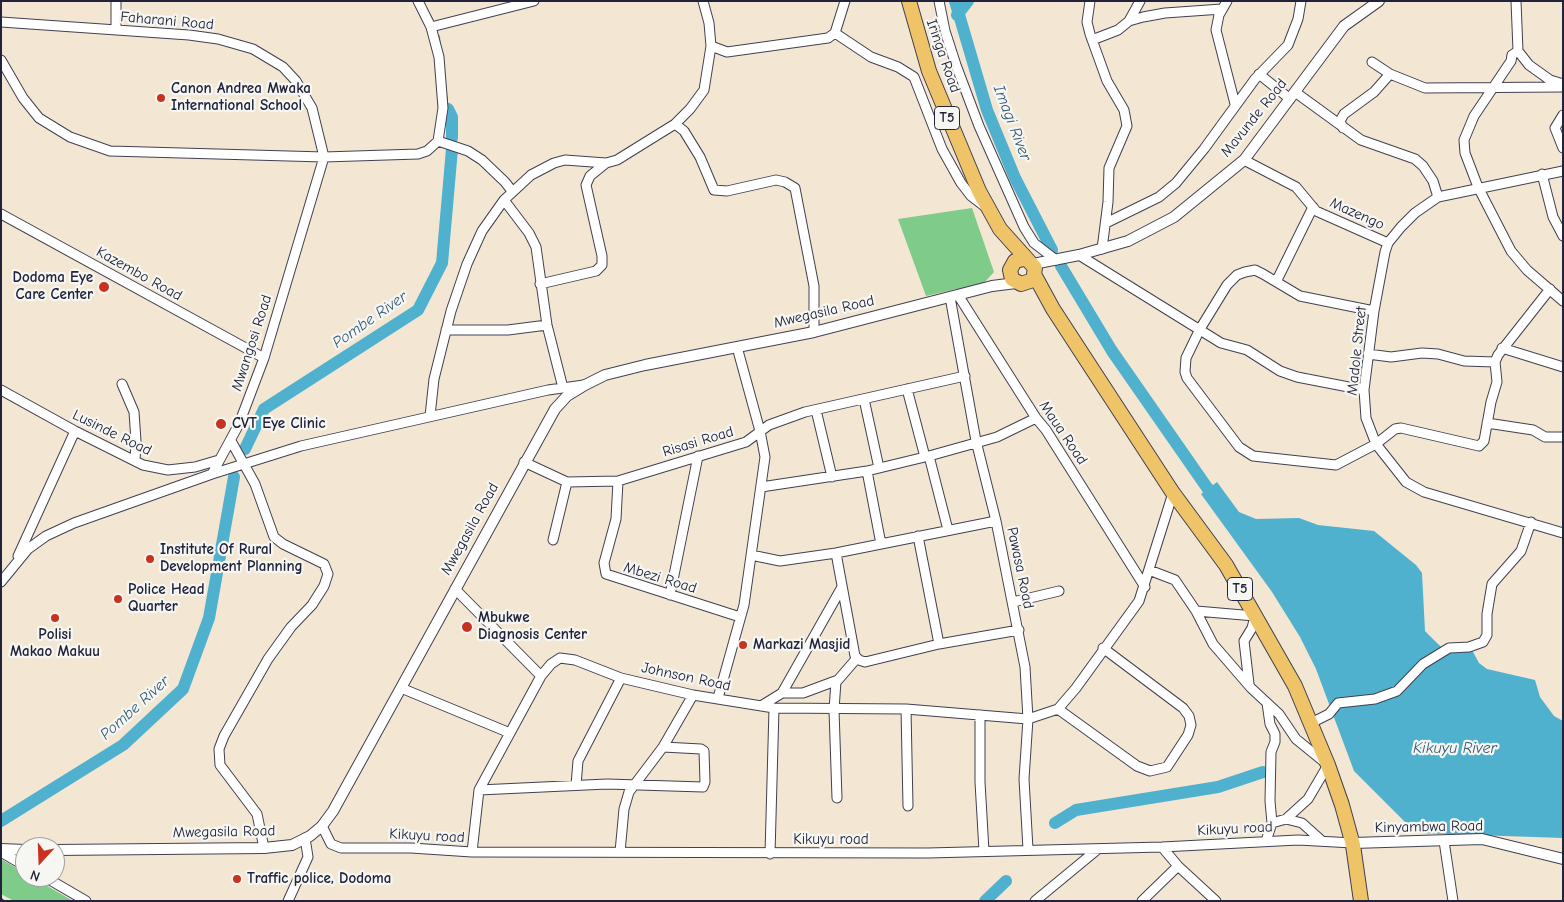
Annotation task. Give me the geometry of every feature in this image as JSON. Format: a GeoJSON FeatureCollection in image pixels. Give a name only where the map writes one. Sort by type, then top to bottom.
{"type":"FeatureCollection","features":[{"type":"Feature","properties":{"kind":"highway","name":"Iringa Road"},"geometry":{"type":"LineString","coordinates":[[909,1],[929,71],[948,120],[1000,230]]}},
{"type":"Feature","properties":{"kind":"highway","name":"T5"},"geometry":{"type":"LineString","coordinates":[[1000,230],[1010,267],[1010,275],[1018,284],[1052,310]]}},
{"type":"Feature","properties":{"kind":"highway","name":"T5"},"geometry":{"type":"LineString","coordinates":[[1000,230],[1032,268],[1052,310],[1173,493],[1226,565],[1295,686],[1328,765],[1353,843],[1360,901]]}},
{"type":"Feature","properties":{"kind":"highway"},"geometry":{"type":"LineString","coordinates":[[1010,267],[1019,259],[1032,268],[1029,283],[1018,284]]}},
{"type":"Feature","properties":{"kind":"street"},"geometry":{"type":"LineString","coordinates":[[116,1],[116,30]]}},
{"type":"Feature","properties":{"kind":"street"},"geometry":{"type":"LineString","coordinates":[[1,60],[23,98],[39,118],[70,137],[110,151],[324,156],[418,154],[427,151],[438,141],[443,108],[439,57],[431,26],[418,1]]}},
{"type":"Feature","properties":{"kind":"street"},"geometry":{"type":"LineString","coordinates":[[431,26],[534,1]]}},
{"type":"Feature","properties":{"kind":"street"},"geometry":{"type":"LineString","coordinates":[[540,284],[596,271],[602,265],[602,256],[586,185],[590,176],[606,164],[626,155],[675,124],[698,100],[704,90],[711,46],[709,23],[703,1]]}},
{"type":"Feature","properties":{"kind":"street"},"geometry":{"type":"LineString","coordinates":[[711,46],[727,52],[828,38],[835,34],[845,1]]}},
{"type":"Feature","properties":{"kind":"street"},"geometry":{"type":"LineString","coordinates":[[939,1],[945,31],[956,65],[979,126],[1024,227],[1034,243],[1056,260]]}},
{"type":"Feature","properties":{"kind":"street"},"geometry":{"type":"LineString","coordinates":[[1090,1],[1087,22],[1092,40],[1107,81],[1124,110],[1127,126],[1125,135],[1111,159],[1102,249]]}},
{"type":"Feature","properties":{"kind":"street"},"geometry":{"type":"LineString","coordinates":[[1092,40],[1118,30],[1129,21],[1140,1]]}},
{"type":"Feature","properties":{"kind":"street"},"geometry":{"type":"LineString","coordinates":[[1106,223],[1160,197],[1204,149],[1235,104],[1288,45],[1298,19],[1300,1]]}},
{"type":"Feature","properties":{"kind":"street","name":"Mavunde Road"},"geometry":{"type":"LineString","coordinates":[[1032,268],[1128,241],[1174,217],[1244,160],[1344,26],[1380,1]]}},
{"type":"Feature","properties":{"kind":"street"},"geometry":{"type":"LineString","coordinates":[[1516,1],[1518,50],[1529,65],[1550,80],[1563,86]]}},
{"type":"Feature","properties":{"kind":"street"},"geometry":{"type":"LineString","coordinates":[[1129,21],[1165,13],[1224,5],[1216,30],[1235,104]]}},
{"type":"Feature","properties":{"kind":"street","name":"Faharani Road"},"geometry":{"type":"LineString","coordinates":[[1,22],[218,39],[253,49],[283,66],[296,81],[312,108],[324,156]]}},
{"type":"Feature","properties":{"kind":"street"},"geometry":{"type":"LineString","coordinates":[[835,34],[871,57],[898,67],[914,77],[942,149],[957,176],[972,196],[991,212]]}},
{"type":"Feature","properties":{"kind":"street"},"geometry":{"type":"LineString","coordinates":[[1518,50],[1512,55],[1511,61],[1474,116],[1464,140],[1465,153],[1478,188],[1518,260],[1563,301]]}},
{"type":"Feature","properties":{"kind":"street"},"geometry":{"type":"LineString","coordinates":[[1372,62],[1390,74],[1425,88],[1563,86]]}},
{"type":"Feature","properties":{"kind":"street"},"geometry":{"type":"LineString","coordinates":[[1260,74],[1361,140],[1415,159],[1423,166],[1433,181],[1438,197]]}},
{"type":"Feature","properties":{"kind":"street"},"geometry":{"type":"LineString","coordinates":[[1343,129],[1340,121],[1344,114],[1374,92],[1390,74]]}},
{"type":"Feature","properties":{"kind":"street"},"geometry":{"type":"LineString","coordinates":[[1563,115],[1556,128],[1563,148]]}},
{"type":"Feature","properties":{"kind":"street"},"geometry":{"type":"LineString","coordinates":[[675,124],[684,131],[700,157],[714,190],[727,191],[776,180],[785,182],[795,188],[814,286],[814,332]]}},
{"type":"Feature","properties":{"kind":"street"},"geometry":{"type":"LineString","coordinates":[[438,141],[468,151],[482,160],[505,182],[512,192]]}},
{"type":"Feature","properties":{"kind":"street","name":"Mwangosi Road"},"geometry":{"type":"LineString","coordinates":[[212,474],[231,441],[264,358],[324,156]]}},
{"type":"Feature","properties":{"kind":"street"},"geometry":{"type":"LineString","coordinates":[[430,416],[434,379],[446,330],[466,264],[482,231],[504,200],[531,175],[554,163],[576,160],[606,164]]}},
{"type":"Feature","properties":{"kind":"street","name":"Mazengo"},"geometry":{"type":"LineString","coordinates":[[1244,160],[1296,187],[1313,207],[1322,214],[1388,243]]}},
{"type":"Feature","properties":{"kind":"street","name":"Madole Street"},"geometry":{"type":"LineString","coordinates":[[1563,171],[1438,197],[1415,212],[1388,243],[1374,311],[1364,390],[1366,418],[1376,444],[1398,474],[1416,488],[1563,533]]}},
{"type":"Feature","properties":{"kind":"street"},"geometry":{"type":"LineString","coordinates":[[1542,174],[1553,218],[1563,236]]}},
{"type":"Feature","properties":{"kind":"street"},"geometry":{"type":"LineString","coordinates":[[504,200],[533,240],[547,325],[563,388]]}},
{"type":"Feature","properties":{"kind":"street"},"geometry":{"type":"LineString","coordinates":[[1277,280],[1313,207]]}},
{"type":"Feature","properties":{"kind":"street","name":"Kazembo Road"},"geometry":{"type":"LineString","coordinates":[[1,214],[264,358]]}},
{"type":"Feature","properties":{"kind":"street"},"geometry":{"type":"LineString","coordinates":[[1079,255],[1221,343],[1246,350],[1289,375],[1364,390]]}},
{"type":"Feature","properties":{"kind":"street"},"geometry":{"type":"LineString","coordinates":[[992,286],[1010,267]]}},
{"type":"Feature","properties":{"kind":"street"},"geometry":{"type":"LineString","coordinates":[[1374,311],[1300,296],[1277,280],[1255,270],[1238,275],[1227,285],[1200,329],[1184,365],[1187,378],[1239,448],[1246,453],[1262,457],[1336,465],[1376,444],[1395,429],[1401,428],[1479,446],[1484,441],[1497,382],[1495,362],[1502,348],[1550,290]]}},
{"type":"Feature","properties":{"kind":"street","name":"Mwegasila Road"},"geometry":{"type":"LineString","coordinates":[[65,850],[264,848],[292,844],[305,838],[322,826],[334,811],[524,462],[555,409],[567,396],[585,385],[613,373],[814,332],[992,286],[1018,284]]}},
{"type":"Feature","properties":{"kind":"street","name":"Pawasa Road"},"geometry":{"type":"LineString","coordinates":[[954,296],[976,441],[996,521],[1025,667],[1028,719],[1024,778],[1028,849]]}},
{"type":"Feature","properties":{"kind":"street","name":"Maua Road"},"geometry":{"type":"LineString","coordinates":[[954,296],[1046,430],[1144,587]]}},
{"type":"Feature","properties":{"kind":"street"},"geometry":{"type":"LineString","coordinates":[[446,330],[508,330],[547,325]]}},
{"type":"Feature","properties":{"kind":"street"},"geometry":{"type":"LineString","coordinates":[[718,698],[744,605],[765,452],[738,346]]}},
{"type":"Feature","properties":{"kind":"street"},"geometry":{"type":"LineString","coordinates":[[1502,348],[1563,368]]}},
{"type":"Feature","properties":{"kind":"street"},"geometry":{"type":"LineString","coordinates":[[1368,354],[1392,357],[1438,354],[1464,361],[1495,362]]}},
{"type":"Feature","properties":{"kind":"street","name":"Risasi Road"},"geometry":{"type":"LineString","coordinates":[[524,462],[567,482],[618,481],[746,442],[778,420],[965,376]]}},
{"type":"Feature","properties":{"kind":"street"},"geometry":{"type":"LineString","coordinates":[[122,384],[134,412],[135,461]]}},
{"type":"Feature","properties":{"kind":"street"},"geometry":{"type":"LineString","coordinates":[[1,582],[14,564],[46,536],[74,523],[212,474],[301,446],[430,416],[585,385]]}},
{"type":"Feature","properties":{"kind":"street"},"geometry":{"type":"LineString","coordinates":[[907,389],[948,530]]}},
{"type":"Feature","properties":{"kind":"street","name":"Lusinde Road"},"geometry":{"type":"LineString","coordinates":[[1,390],[75,431],[135,461],[157,469],[168,470],[196,467],[219,460]]}},
{"type":"Feature","properties":{"kind":"street"},"geometry":{"type":"LineString","coordinates":[[864,399],[879,468]]}},
{"type":"Feature","properties":{"kind":"street"},"geometry":{"type":"LineString","coordinates":[[816,410],[832,477]]}},
{"type":"Feature","properties":{"kind":"street"},"geometry":{"type":"LineString","coordinates":[[761,487],[866,471],[927,456],[976,441],[997,437],[1036,418]]}},
{"type":"Feature","properties":{"kind":"street"},"geometry":{"type":"LineString","coordinates":[[1487,423],[1533,430],[1545,436],[1563,437]]}},
{"type":"Feature","properties":{"kind":"street"},"geometry":{"type":"LineString","coordinates":[[14,564],[75,431]]}},
{"type":"Feature","properties":{"kind":"street"},"geometry":{"type":"LineString","coordinates":[[231,441],[245,463],[255,484],[274,537],[283,544],[324,564],[328,574],[324,586],[312,605],[291,627],[268,659],[224,736],[219,749],[220,765],[257,814],[264,848]]}},
{"type":"Feature","properties":{"kind":"street"},"geometry":{"type":"LineString","coordinates":[[670,595],[698,456]]}},
{"type":"Feature","properties":{"kind":"street"},"geometry":{"type":"LineString","coordinates":[[866,471],[881,544]]}},
{"type":"Feature","properties":{"kind":"street","name":"Mbezi Road"},"geometry":{"type":"LineString","coordinates":[[618,481],[616,520],[604,570],[610,577],[740,618]]}},
{"type":"Feature","properties":{"kind":"street"},"geometry":{"type":"LineString","coordinates":[[553,540],[567,482]]}},
{"type":"Feature","properties":{"kind":"street"},"geometry":{"type":"LineString","coordinates":[[1028,719],[1058,709],[1076,688],[1138,601],[1173,493]]}},
{"type":"Feature","properties":{"kind":"street"},"geometry":{"type":"LineString","coordinates":[[751,555],[767,560],[780,561],[836,553],[996,521]]}},
{"type":"Feature","properties":{"kind":"street"},"geometry":{"type":"LineString","coordinates":[[1311,723],[1329,714],[1338,703],[1375,699],[1397,691],[1408,682],[1423,664],[1449,648],[1469,648],[1483,642],[1486,635],[1492,584],[1518,556],[1531,522]]}},
{"type":"Feature","properties":{"kind":"street"},"geometry":{"type":"LineString","coordinates":[[918,536],[940,644]]}},
{"type":"Feature","properties":{"kind":"street"},"geometry":{"type":"LineString","coordinates":[[836,553],[857,658]]}},
{"type":"Feature","properties":{"kind":"street"},"geometry":{"type":"LineString","coordinates":[[1149,570],[1175,580],[1196,610],[1213,644],[1251,688],[1279,714],[1296,739],[1328,765],[1308,799],[1286,819],[1272,823]]}},
{"type":"Feature","properties":{"kind":"street"},"geometry":{"type":"LineString","coordinates":[[761,706],[782,693],[842,587]]}},
{"type":"Feature","properties":{"kind":"street"},"geometry":{"type":"LineString","coordinates":[[455,589],[541,676]]}},
{"type":"Feature","properties":{"kind":"street"},"geometry":{"type":"LineString","coordinates":[[1013,602],[1059,591]]}},
{"type":"Feature","properties":{"kind":"street"},"geometry":{"type":"LineString","coordinates":[[1196,610],[1256,616],[1252,628],[1244,641],[1247,677],[1251,688]]}},
{"type":"Feature","properties":{"kind":"street"},"geometry":{"type":"LineString","coordinates":[[857,658],[865,662],[940,644],[1018,630]]}},
{"type":"Feature","properties":{"kind":"street"},"geometry":{"type":"LineString","coordinates":[[1058,709],[1137,766],[1150,771],[1167,768],[1188,735],[1191,725],[1189,716],[1183,708],[1103,648]]}},
{"type":"Feature","properties":{"kind":"street","name":"Johnson Road"},"geometry":{"type":"LineString","coordinates":[[472,852],[479,790],[541,676],[556,660],[567,658],[621,678],[693,695],[774,708],[906,710],[1028,719]]}},
{"type":"Feature","properties":{"kind":"street"},"geometry":{"type":"LineString","coordinates":[[782,693],[803,693],[836,681],[857,658]]}},
{"type":"Feature","properties":{"kind":"street"},"geometry":{"type":"LineString","coordinates":[[576,785],[578,761],[621,678]]}},
{"type":"Feature","properties":{"kind":"street"},"geometry":{"type":"LineString","coordinates":[[836,681],[834,710],[838,798]]}},
{"type":"Feature","properties":{"kind":"street"},"geometry":{"type":"LineString","coordinates":[[401,688],[510,733]]}},
{"type":"Feature","properties":{"kind":"street"},"geometry":{"type":"LineString","coordinates":[[620,852],[624,809],[629,792],[637,784],[663,747],[693,695]]}},
{"type":"Feature","properties":{"kind":"street"},"geometry":{"type":"LineString","coordinates":[[1266,841],[1272,823],[1270,801],[1271,752],[1275,742],[1275,734],[1270,724],[1267,703]]}},
{"type":"Feature","properties":{"kind":"street"},"geometry":{"type":"LineString","coordinates":[[770,854],[774,708]]}},
{"type":"Feature","properties":{"kind":"street"},"geometry":{"type":"LineString","coordinates":[[906,710],[908,806]]}},
{"type":"Feature","properties":{"kind":"street"},"geometry":{"type":"LineString","coordinates":[[980,715],[980,782],[984,852]]}},
{"type":"Feature","properties":{"kind":"street"},"geometry":{"type":"LineString","coordinates":[[479,790],[637,784],[702,787],[705,782],[704,751],[701,749],[663,747]]}},
{"type":"Feature","properties":{"kind":"street"},"geometry":{"type":"LineString","coordinates":[[1286,819],[1302,823],[1321,840]]}},
{"type":"Feature","properties":{"kind":"street","name":"Kikuyu road"},"geometry":{"type":"LineString","coordinates":[[322,826],[331,844],[341,848],[411,848],[472,852],[770,854],[984,852],[1028,849],[1162,847],[1266,841],[1321,840],[1353,843]]}},
{"type":"Feature","properties":{"kind":"street"},"geometry":{"type":"LineString","coordinates":[[288,901],[308,857],[305,838]]}},
{"type":"Feature","properties":{"kind":"street","name":"Kinyambwa Road"},"geometry":{"type":"LineString","coordinates":[[1353,843],[1482,839],[1563,859]]}},
{"type":"Feature","properties":{"kind":"street"},"geometry":{"type":"LineString","coordinates":[[1444,841],[1453,901]]}},
{"type":"Feature","properties":{"kind":"street"},"geometry":{"type":"LineString","coordinates":[[1162,847],[1178,866],[1216,901]]}},
{"type":"Feature","properties":{"kind":"street"},"geometry":{"type":"LineString","coordinates":[[1035,901],[1098,849]]}},
{"type":"Feature","properties":{"kind":"street"},"geometry":{"type":"LineString","coordinates":[[1,851],[15,850]]}},
{"type":"Feature","properties":{"kind":"street"},"geometry":{"type":"LineString","coordinates":[[1,851],[15,860]]}},
{"type":"Feature","properties":{"kind":"street"},"geometry":{"type":"LineString","coordinates":[[1142,901],[1178,866]]}},
{"type":"Feature","properties":{"kind":"street"},"geometry":{"type":"LineString","coordinates":[[62,887],[86,901]]}},
{"type":"Feature","properties":{"kind":"green space"},"geometry":{"type":"Polygon","coordinates":[[[972,208],[994,272],[984,283],[962,290],[956,289],[926,296],[898,219],[972,208]]]}},
{"type":"Feature","properties":{"kind":"green space"},"geometry":{"type":"Polygon","coordinates":[[[1,859],[15,867],[15,887],[49,887],[73,901],[14,901],[1,894],[1,859]]]}},
{"type":"Feature","properties":{"kind":"water","name":"Kikuyu River"},"geometry":{"type":"Polygon","coordinates":[[[1217,482],[1239,512],[1256,519],[1299,518],[1318,525],[1374,531],[1416,565],[1422,573],[1425,631],[1438,644],[1446,651],[1472,650],[1479,663],[1487,669],[1535,680],[1540,697],[1554,716],[1563,721],[1563,838],[1416,833],[1354,771],[1316,669],[1300,637],[1272,592],[1201,494],[1217,482]]]}},
{"type":"Feature","properties":{"kind":"waterway","name":"Imagi River"},"geometry":{"type":"LineString","coordinates":[[955,1],[987,110],[1015,178],[1052,250]]}},
{"type":"Feature","properties":{"kind":"waterway"},"geometry":{"type":"LineString","coordinates":[[957,15],[968,1]]}},
{"type":"Feature","properties":{"kind":"waterway"},"geometry":{"type":"LineString","coordinates":[[428,12],[433,21]]}},
{"type":"Feature","properties":{"kind":"waterway"},"geometry":{"type":"LineString","coordinates":[[439,36],[440,46]]}},
{"type":"Feature","properties":{"kind":"waterway"},"geometry":{"type":"LineString","coordinates":[[446,93],[448,109]]}},
{"type":"Feature","properties":{"kind":"waterway","name":"Pombe River"},"geometry":{"type":"LineString","coordinates":[[448,109],[452,117],[452,138]]}},
{"type":"Feature","properties":{"kind":"waterway","name":"Pombe River"},"geometry":{"type":"LineString","coordinates":[[245,449],[264,409],[418,310],[442,263],[452,149]]}},
{"type":"Feature","properties":{"kind":"waterway","name":"Imagi River"},"geometry":{"type":"LineString","coordinates":[[1061,266],[1112,351],[1208,489]]}},
{"type":"Feature","properties":{"kind":"waterway","name":"Pombe River"},"geometry":{"type":"LineString","coordinates":[[1,821],[123,745],[183,689],[209,618],[234,477]]}},
{"type":"Feature","properties":{"kind":"waterway","name":"Kikuyu River"},"geometry":{"type":"LineString","coordinates":[[1055,823],[1076,810],[1218,787],[1263,772]]}},
{"type":"Feature","properties":{"kind":"waterway","name":"Kikuyu River"},"geometry":{"type":"LineString","coordinates":[[985,901],[1006,881]]}},
{"type":"Feature","properties":{"kind":"place","name":"Canon Andrea Mwaka International School"},"geometry":{"type":"Point","coordinates":[161,98]}},
{"type":"Feature","properties":{"kind":"place","name":"Dodoma Eye Care Center"},"geometry":{"type":"Point","coordinates":[104,287]}},
{"type":"Feature","properties":{"kind":"place","name":"CVT Eye Clinic"},"geometry":{"type":"Point","coordinates":[221,424]}},
{"type":"Feature","properties":{"kind":"place","name":"Institute Of Rural Development Planning"},"geometry":{"type":"Point","coordinates":[150,559]}},
{"type":"Feature","properties":{"kind":"place","name":"Police Head Quarter"},"geometry":{"type":"Point","coordinates":[118,599]}},
{"type":"Feature","properties":{"kind":"place","name":"Polisi Makao Makuu"},"geometry":{"type":"Point","coordinates":[55,618]}},
{"type":"Feature","properties":{"kind":"place","name":"Mbukwe Diagnosis Center"},"geometry":{"type":"Point","coordinates":[467,627]}},
{"type":"Feature","properties":{"kind":"place","name":"Markazi Masjid"},"geometry":{"type":"Point","coordinates":[743,645]}},
{"type":"Feature","properties":{"kind":"place","name":"Traffic police, Dodoma"},"geometry":{"type":"Point","coordinates":[237,879]}}]}
